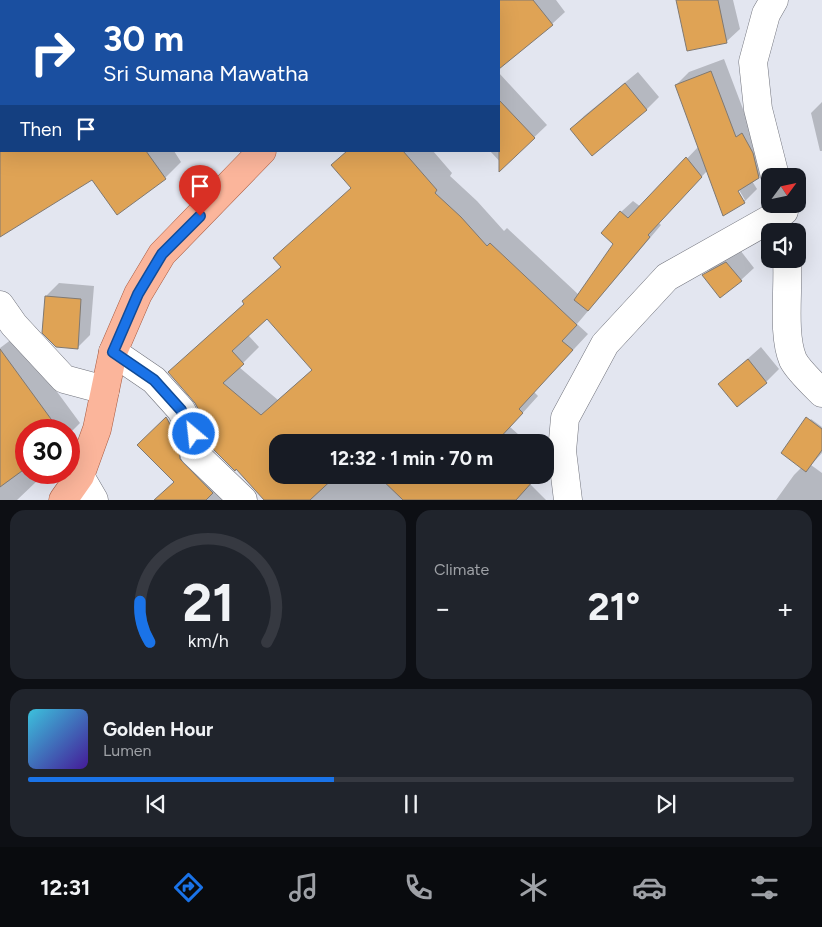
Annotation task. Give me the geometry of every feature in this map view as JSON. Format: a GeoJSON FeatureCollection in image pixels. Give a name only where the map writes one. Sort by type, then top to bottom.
{"type":"FeatureCollection","features":[{"type":"Feature","properties":{"kind":"main road"},"geometry":{"type":"LineString","coordinates":[[80,476],[97,429],[113,352],[138,294],[162,254],[261,152]]}},
{"type":"Feature","properties":{"kind":"main road"},"geometry":{"type":"LineString","coordinates":[[62,500],[74,484]]}},
{"type":"Feature","properties":{"kind":"street"},"geometry":{"type":"LineString","coordinates":[[773,168],[758,109],[753,62],[766,14],[774,0]]}},
{"type":"Feature","properties":{"kind":"street"},"geometry":{"type":"LineString","coordinates":[[568,500],[562,451],[565,418],[605,344],[667,277],[784,215]]}},
{"type":"Feature","properties":{"kind":"street"},"geometry":{"type":"LineString","coordinates":[[788,268],[787,333],[794,361],[822,392]]}},
{"type":"Feature","properties":{"kind":"street"},"geometry":{"type":"LineString","coordinates":[[0,305],[14,325],[64,379],[105,390]]}},
{"type":"Feature","properties":{"kind":"street"},"geometry":{"type":"LineString","coordinates":[[113,352],[154,380],[181,410],[194,434],[194,453],[243,500]]}},
{"type":"Feature","properties":{"kind":"street"},"geometry":{"type":"LineString","coordinates":[[80,476],[94,500]]}},
{"type":"Feature","properties":{"kind":"building"},"geometry":{"type":"Polygon","coordinates":[[[500,0],[533,0],[553,25],[500,68],[500,0]]]}},
{"type":"Feature","properties":{"kind":"building"},"geometry":{"type":"Polygon","coordinates":[[[676,0],[718,0],[727,43],[687,51],[676,0]]]}},
{"type":"Feature","properties":{"kind":"building"},"geometry":{"type":"Polygon","coordinates":[[[711,71],[736,137],[742,133],[753,153],[759,178],[738,191],[745,203],[723,216],[675,85],[711,71]]]}},
{"type":"Feature","properties":{"kind":"building"},"geometry":{"type":"Polygon","coordinates":[[[625,83],[647,110],[592,156],[570,129],[625,83]]]}},
{"type":"Feature","properties":{"kind":"building"},"geometry":{"type":"Polygon","coordinates":[[[500,101],[535,138],[499,172],[500,152],[500,101]]]}},
{"type":"Feature","properties":{"kind":"building"},"geometry":{"type":"Polygon","coordinates":[[[0,152],[147,152],[166,179],[117,215],[92,180],[0,237],[0,152]]]}},
{"type":"Feature","properties":{"kind":"building"},"geometry":{"type":"Polygon","coordinates":[[[346,152],[404,152],[437,190],[435,193],[461,217],[487,246],[490,243],[577,325],[562,341],[573,350],[519,409],[523,413],[503,434],[269,434],[269,484],[327,484],[310,500],[264,500],[236,469],[235,471],[210,446],[208,427],[195,403],[168,372],[244,304],[242,301],[281,267],[273,258],[351,188],[331,165],[346,152]],[[267,319],[232,351],[244,364],[223,383],[261,415],[312,370],[267,319]]]}},
{"type":"Feature","properties":{"kind":"building"},"geometry":{"type":"Polygon","coordinates":[[[686,157],[702,177],[648,235],[650,237],[588,311],[574,300],[613,244],[601,233],[620,211],[628,218],[686,157]]]}},
{"type":"Feature","properties":{"kind":"building"},"geometry":{"type":"Polygon","coordinates":[[[726,262],[742,281],[720,298],[702,275],[726,262]]]}},
{"type":"Feature","properties":{"kind":"building"},"geometry":{"type":"Polygon","coordinates":[[[45,296],[81,299],[78,349],[56,347],[42,333],[45,296]]]}},
{"type":"Feature","properties":{"kind":"building"},"geometry":{"type":"Polygon","coordinates":[[[0,349],[51,419],[15,419],[15,476],[0,487],[0,349]]]}},
{"type":"Feature","properties":{"kind":"building"},"geometry":{"type":"Polygon","coordinates":[[[748,359],[767,383],[737,407],[718,384],[748,359]]]}},
{"type":"Feature","properties":{"kind":"building"},"geometry":{"type":"Polygon","coordinates":[[[166,417],[178,438],[180,459],[213,493],[206,500],[154,500],[174,482],[137,445],[166,417]]]}},
{"type":"Feature","properties":{"kind":"building"},"geometry":{"type":"Polygon","coordinates":[[[806,417],[822,429],[822,450],[806,472],[781,453],[806,417]]]}},
{"type":"Feature","properties":{"kind":"building"},"geometry":{"type":"Polygon","coordinates":[[[386,484],[530,484],[516,500],[403,500],[386,484]]]}},
{"type":"Feature","properties":{"kind":"route"},"geometry":{"type":"LineString","coordinates":[[194,434],[181,410],[154,380],[113,352],[138,294],[162,254],[200,216]]}}]}
